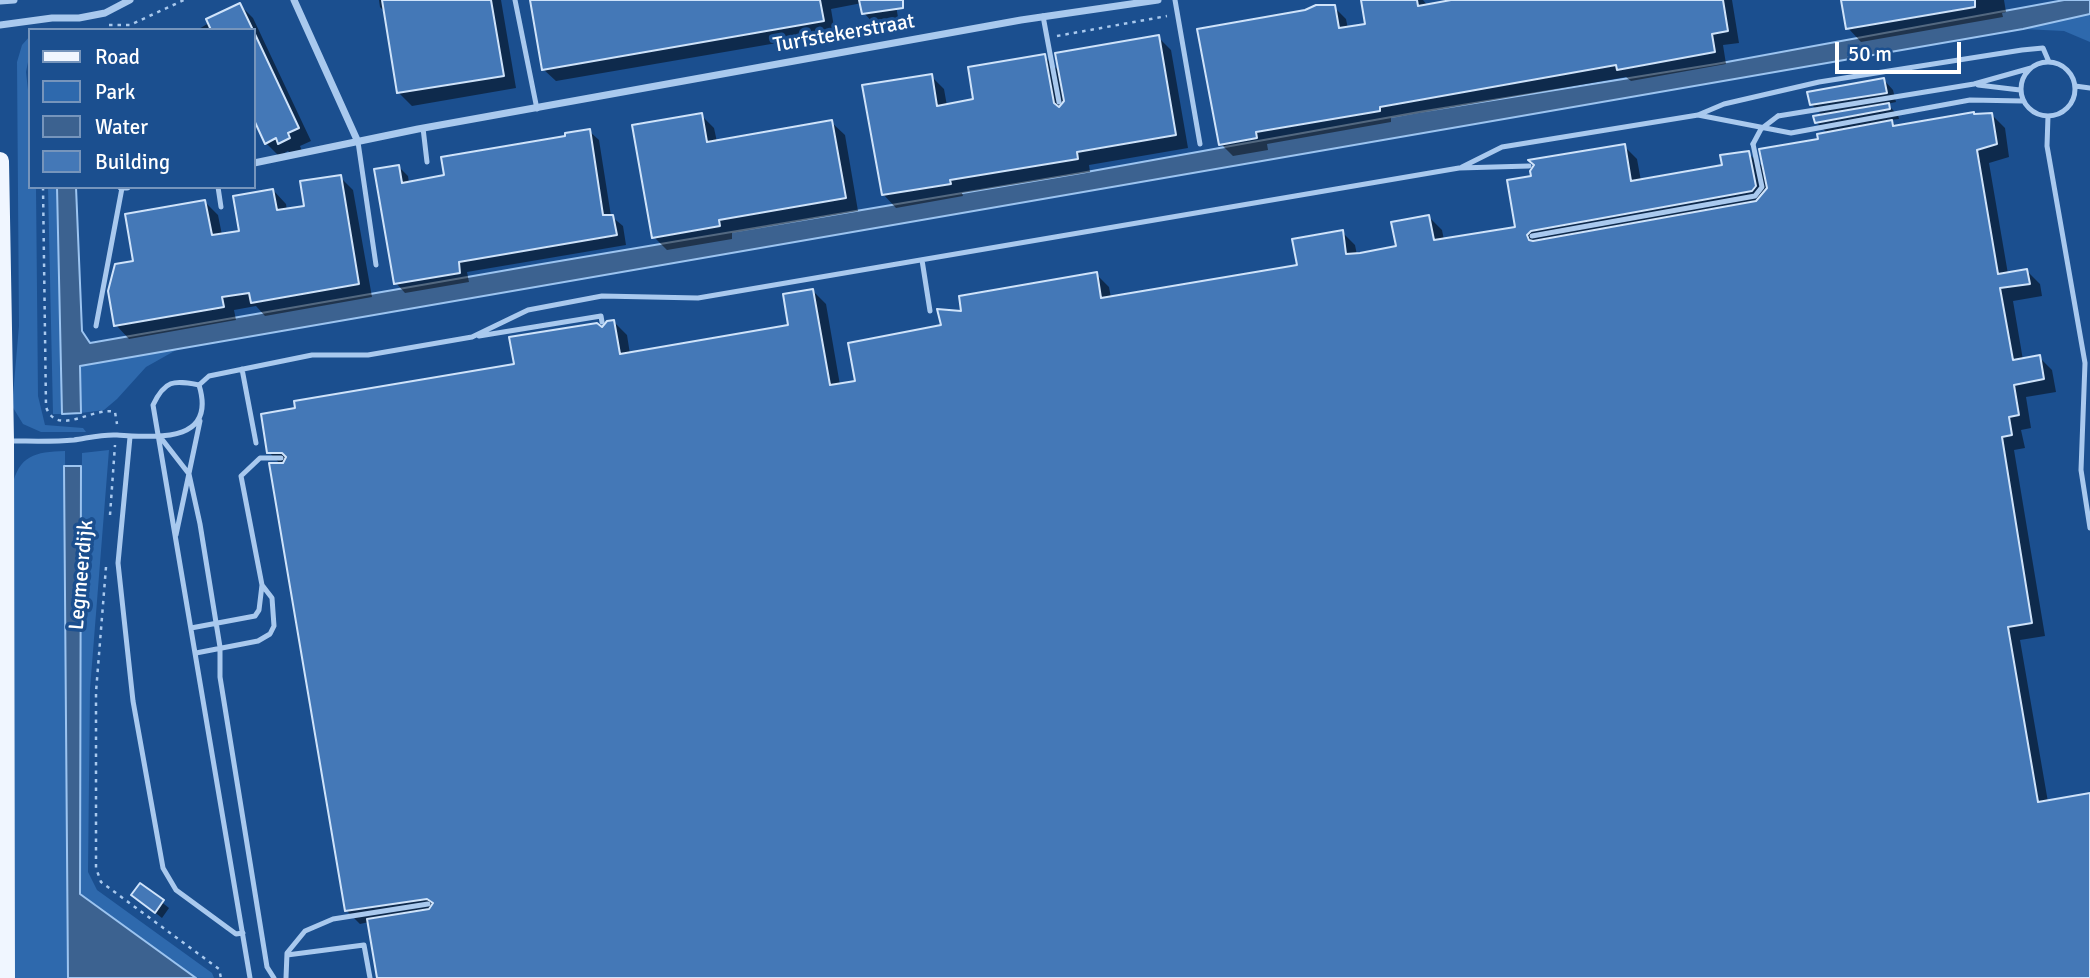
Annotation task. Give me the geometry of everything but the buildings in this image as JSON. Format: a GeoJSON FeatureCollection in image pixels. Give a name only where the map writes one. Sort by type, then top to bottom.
{"type":"FeatureCollection","features":[{"type":"Feature","properties":{"kind":"main road"},"geometry":{"type":"LineString","coordinates":[[0,162],[6,978]]}},
{"type":"Feature","properties":{"kind":"street"},"geometry":{"type":"LineString","coordinates":[[0,1],[14,0]]}},
{"type":"Feature","properties":{"kind":"street"},"geometry":{"type":"LineString","coordinates":[[0,25],[52,18],[79,18],[104,13],[130,0]]}},
{"type":"Feature","properties":{"kind":"street"},"geometry":{"type":"LineString","coordinates":[[294,0],[358,142]]}},
{"type":"Feature","properties":{"kind":"street","name":"Turfstekerstraat"},"geometry":{"type":"LineString","coordinates":[[256,163],[423,128],[1046,16],[1157,0]]}},
{"type":"Feature","properties":{"kind":"lane"},"geometry":{"type":"LineString","coordinates":[[515,0],[537,109]]}},
{"type":"Feature","properties":{"kind":"lane"},"geometry":{"type":"LineString","coordinates":[[1175,0],[1200,144]]}},
{"type":"Feature","properties":{"kind":"lane"},"geometry":{"type":"LineString","coordinates":[[1046,16],[1059,102]]}},
{"type":"Feature","properties":{"kind":"lane"},"geometry":{"type":"LineString","coordinates":[[1459,168],[1502,147],[1698,114],[1724,104],[1819,82],[2043,48],[2049,62]]}},
{"type":"Feature","properties":{"kind":"lane"},"geometry":{"type":"LineString","coordinates":[[1532,236],[1755,196],[1762,187],[1753,144],[1761,129],[1778,116],[1974,84],[2031,68],[2041,62],[2054,62],[2068,71],[2075,86],[2072,101],[2061,113],[2048,117],[2030,110],[2023,101],[2020,90],[2022,81],[2031,68]]}},
{"type":"Feature","properties":{"kind":"lane"},"geometry":{"type":"LineString","coordinates":[[1974,84],[2020,90]]}},
{"type":"Feature","properties":{"kind":"lane"},"geometry":{"type":"LineString","coordinates":[[2075,86],[2090,88]]}},
{"type":"Feature","properties":{"kind":"lane"},"geometry":{"type":"LineString","coordinates":[[1698,114],[1791,133],[1970,100],[2023,101]]}},
{"type":"Feature","properties":{"kind":"lane"},"geometry":{"type":"LineString","coordinates":[[2048,117],[2047,146],[2085,363],[2081,470],[2090,528]]}},
{"type":"Feature","properties":{"kind":"lane"},"geometry":{"type":"LineString","coordinates":[[423,128],[427,162]]}},
{"type":"Feature","properties":{"kind":"lane"},"geometry":{"type":"LineString","coordinates":[[358,142],[376,265]]}},
{"type":"Feature","properties":{"kind":"lane"},"geometry":{"type":"LineString","coordinates":[[472,337],[528,310],[602,296],[698,298],[1459,168],[1529,166]]}},
{"type":"Feature","properties":{"kind":"lane"},"geometry":{"type":"LineString","coordinates":[[96,326],[123,189]]}},
{"type":"Feature","properties":{"kind":"lane"},"geometry":{"type":"LineString","coordinates":[[218,189],[221,207]]}},
{"type":"Feature","properties":{"kind":"lane"},"geometry":{"type":"LineString","coordinates":[[922,260],[930,311]]}},
{"type":"Feature","properties":{"kind":"lane"},"geometry":{"type":"LineString","coordinates":[[199,385],[209,376],[312,355],[368,355],[601,316],[602,322]]}},
{"type":"Feature","properties":{"kind":"lane"},"geometry":{"type":"LineString","coordinates":[[242,369],[256,443]]}},
{"type":"Feature","properties":{"kind":"lane"},"geometry":{"type":"LineString","coordinates":[[199,385],[181,381],[167,384],[153,405],[250,978]]}},
{"type":"Feature","properties":{"kind":"lane"},"geometry":{"type":"LineString","coordinates":[[175,541],[201,419],[203,401],[199,385]]}},
{"type":"Feature","properties":{"kind":"lane"},"geometry":{"type":"LineString","coordinates":[[2,441],[71,440],[116,435],[170,436],[189,429],[201,419]]}},
{"type":"Feature","properties":{"kind":"lane"},"geometry":{"type":"LineString","coordinates":[[159,436],[189,474],[200,524],[220,648],[220,677],[267,967],[274,978]]}},
{"type":"Feature","properties":{"kind":"lane"},"geometry":{"type":"LineString","coordinates":[[130,437],[118,564],[133,701],[163,868],[176,890],[236,934],[243,933]]}},
{"type":"Feature","properties":{"kind":"lane"},"geometry":{"type":"LineString","coordinates":[[191,628],[256,616],[262,584],[241,476],[260,458],[281,458]]}},
{"type":"Feature","properties":{"kind":"lane"},"geometry":{"type":"LineString","coordinates":[[196,653],[258,641],[270,634],[274,626],[272,598],[262,584]]}},
{"type":"Feature","properties":{"kind":"lane"},"geometry":{"type":"LineString","coordinates":[[286,978],[287,955],[305,930],[333,919],[428,904]]}},
{"type":"Feature","properties":{"kind":"lane"},"geometry":{"type":"LineString","coordinates":[[287,955],[364,945],[370,978]]}},
{"type":"Feature","properties":{"kind":"path"},"geometry":{"type":"LineString","coordinates":[[105,25],[130,25],[184,0]]}},
{"type":"Feature","properties":{"kind":"path"},"geometry":{"type":"LineString","coordinates":[[1046,16],[1054,37],[1178,15]]}},
{"type":"Feature","properties":{"kind":"path"},"geometry":{"type":"LineString","coordinates":[[43,189],[46,407],[50,416],[56,420],[82,419],[95,412],[108,410],[115,412],[116,435]]}},
{"type":"Feature","properties":{"kind":"path","name":"Legmeerdijk"},"geometry":{"type":"LineString","coordinates":[[110,516],[116,435]]}},
{"type":"Feature","properties":{"kind":"path","name":"Legmeerdijk"},"geometry":{"type":"LineString","coordinates":[[107,556],[96,692],[96,869],[101,882],[219,969],[221,978]]}},
{"type":"Feature","properties":{"kind":"green space"},"geometry":{"type":"Polygon","coordinates":[[[2090,14],[2090,42],[2064,31],[2023,29],[2090,14]]]}},
{"type":"Feature","properties":{"kind":"green space"},"geometry":{"type":"Polygon","coordinates":[[[28,38],[28,189],[36,189],[38,396],[45,425],[83,428],[86,432],[41,432],[23,424],[12,406],[19,326],[17,62],[22,45],[28,38]]]}},
{"type":"Feature","properties":{"kind":"green space"},"geometry":{"type":"Polygon","coordinates":[[[48,189],[57,189],[62,414],[53,414],[48,189]]]}},
{"type":"Feature","properties":{"kind":"green space"},"geometry":{"type":"Polygon","coordinates":[[[178,349],[146,367],[104,410],[81,413],[79,366],[178,349]]]}},
{"type":"Feature","properties":{"kind":"green space"},"geometry":{"type":"Polygon","coordinates":[[[109,450],[90,689],[88,872],[97,890],[212,973],[214,978],[196,978],[80,894],[82,453],[109,450]]]}},
{"type":"Feature","properties":{"kind":"green space"},"geometry":{"type":"Polygon","coordinates":[[[65,451],[68,978],[15,978],[12,487],[19,468],[30,457],[65,451]]]}},
{"type":"Feature","properties":{"kind":"water"},"geometry":{"type":"Polygon","coordinates":[[[2064,0],[2090,0],[2090,14],[2023,29],[80,366],[81,413],[62,414],[57,189],[76,189],[82,331],[90,343],[1081,173],[1419,112],[1716,64],[2064,0]]]}},
{"type":"Feature","properties":{"kind":"water"},"geometry":{"type":"Polygon","coordinates":[[[64,466],[81,466],[80,894],[196,978],[68,978],[64,466]]]}}]}
